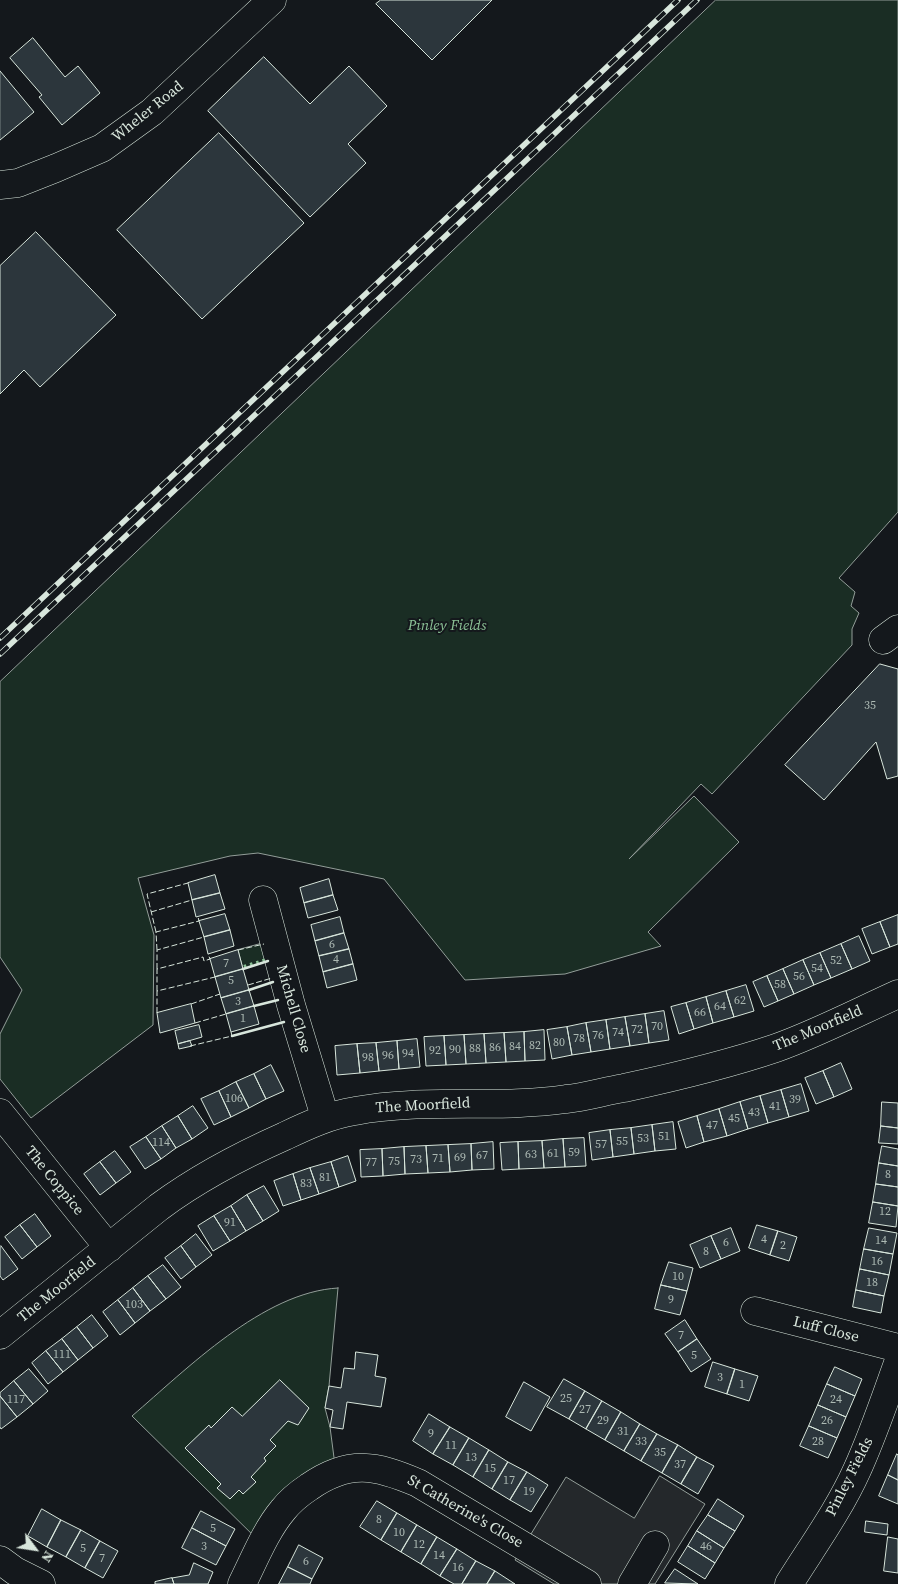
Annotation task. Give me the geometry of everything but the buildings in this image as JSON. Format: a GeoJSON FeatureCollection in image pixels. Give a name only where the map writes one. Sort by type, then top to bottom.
{"type":"FeatureCollection","features":[{"type":"Feature","properties":{"kind":"street","name":"Wheler Road"},"geometry":{"type":"LineString","coordinates":[[0,186],[18,183],[102,148],[152,112],[272,0]]}},
{"type":"Feature","properties":{"kind":"street","name":"Michell Close"},"geometry":{"type":"LineString","coordinates":[[262,900],[325,1118]]}},
{"type":"Feature","properties":{"kind":"street","name":"The Moorfield"},"geometry":{"type":"LineString","coordinates":[[0,1335],[185,1188],[220,1167],[260,1147],[325,1118],[356,1110],[402,1106],[528,1103],[567,1099],[664,1079],[724,1064],[777,1047],[898,994]]}},
{"type":"Feature","properties":{"kind":"street","name":"The Coppice"},"geometry":{"type":"LineString","coordinates":[[0,1113],[109,1248]]}},
{"type":"Feature","properties":{"kind":"street","name":"Luff Close"},"geometry":{"type":"LineString","coordinates":[[755,1311],[898,1348]]}},
{"type":"Feature","properties":{"kind":"street","name":"Pinley Fields"},"geometry":{"type":"LineString","coordinates":[[789,1584],[857,1471],[880,1415],[898,1363]]}},
{"type":"Feature","properties":{"kind":"street","name":"St Catherine's Close"},"geometry":{"type":"LineString","coordinates":[[242,1584],[270,1530],[283,1510],[299,1494],[321,1479],[343,1470],[368,1467],[392,1472],[418,1483],[587,1584]]}},
{"type":"Feature","properties":{"kind":"street"},"geometry":{"type":"LineString","coordinates":[[632,1584],[655,1544]]}},
{"type":"Feature","properties":{"kind":"street"},"geometry":{"type":"LineString","coordinates":[[0,1560],[15,1571],[41,1584]]}},
{"type":"Feature","properties":{"kind":"green space","name":"Pinley Fields"},"geometry":{"type":"Polygon","coordinates":[[[716,0],[898,0],[898,512],[839,578],[855,592],[851,606],[859,613],[852,629],[852,645],[712,794],[701,784],[629,859],[694,796],[739,842],[648,932],[661,946],[565,974],[465,980],[384,879],[258,853],[230,856],[138,878],[154,935],[153,1025],[31,1118],[0,1079],[0,1034],[22,990],[0,957],[0,682],[716,0]]]}},
{"type":"Feature","properties":{"kind":"green space"},"geometry":{"type":"Polygon","coordinates":[[[264,943],[268,961],[243,969],[238,950],[264,943]]]}},
{"type":"Feature","properties":{"kind":"green space"},"geometry":{"type":"Polygon","coordinates":[[[338,1288],[329,1386],[325,1408],[330,1427],[336,1473],[262,1544],[132,1416],[202,1356],[254,1318],[282,1303],[310,1293],[338,1288]]]}},
{"type":"Feature","properties":{"kind":"shaded area"},"geometry":{"type":"Polygon","coordinates":[[[660,1476],[705,1504],[655,1584],[554,1584],[515,1560],[566,1477],[634,1518],[660,1476]]]}},
{"type":"Feature","properties":{"kind":"railway"},"geometry":{"type":"LineString","coordinates":[[0,638],[678,0]]}},
{"type":"Feature","properties":{"kind":"railway"},"geometry":{"type":"LineString","coordinates":[[0,654],[697,0]]}},
{"type":"Feature","properties":{"kind":"hedge"},"geometry":{"type":"LineString","coordinates":[[244,967],[266,960]]}},
{"type":"Feature","properties":{"kind":"fence"},"geometry":{"type":"LineString","coordinates":[[156,932],[147,894],[188,883]]}},
{"type":"Feature","properties":{"kind":"fence"},"geometry":{"type":"LineString","coordinates":[[151,912],[192,900]]}},
{"type":"Feature","properties":{"kind":"fence"},"geometry":{"type":"LineString","coordinates":[[157,950],[156,932],[199,921],[198,917]]}},
{"type":"Feature","properties":{"kind":"fence"},"geometry":{"type":"LineString","coordinates":[[157,969],[157,950],[204,937]]}},
{"type":"Feature","properties":{"kind":"fence"},"geometry":{"type":"LineString","coordinates":[[238,950],[264,944]]}},
{"type":"Feature","properties":{"kind":"fence"},"geometry":{"type":"LineString","coordinates":[[157,991],[157,969],[203,957],[204,961],[210,959],[208,954]]}},
{"type":"Feature","properties":{"kind":"fence"},"geometry":{"type":"LineString","coordinates":[[157,1013],[157,991],[215,977]]}},
{"type":"Feature","properties":{"kind":"fence"},"geometry":{"type":"LineString","coordinates":[[248,985],[272,978]]}},
{"type":"Feature","properties":{"kind":"fence"},"geometry":{"type":"LineString","coordinates":[[191,1004],[220,994]]}},
{"type":"Feature","properties":{"kind":"fence"},"geometry":{"type":"LineString","coordinates":[[195,1023],[226,1014]]}},
{"type":"Feature","properties":{"kind":"fence"},"geometry":{"type":"LineString","coordinates":[[190,1046],[232,1036],[231,1032]]}},
{"type":"Feature","properties":{"kind":"wall"},"geometry":{"type":"LineString","coordinates":[[243,969],[268,961]]}},
{"type":"Feature","properties":{"kind":"wall"},"geometry":{"type":"LineString","coordinates":[[249,990],[273,982]]}},
{"type":"Feature","properties":{"kind":"wall"},"geometry":{"type":"LineString","coordinates":[[254,1006],[278,1000]]}},
{"type":"Feature","properties":{"kind":"wall"},"geometry":{"type":"LineString","coordinates":[[232,1036],[284,1022]]}}]}
